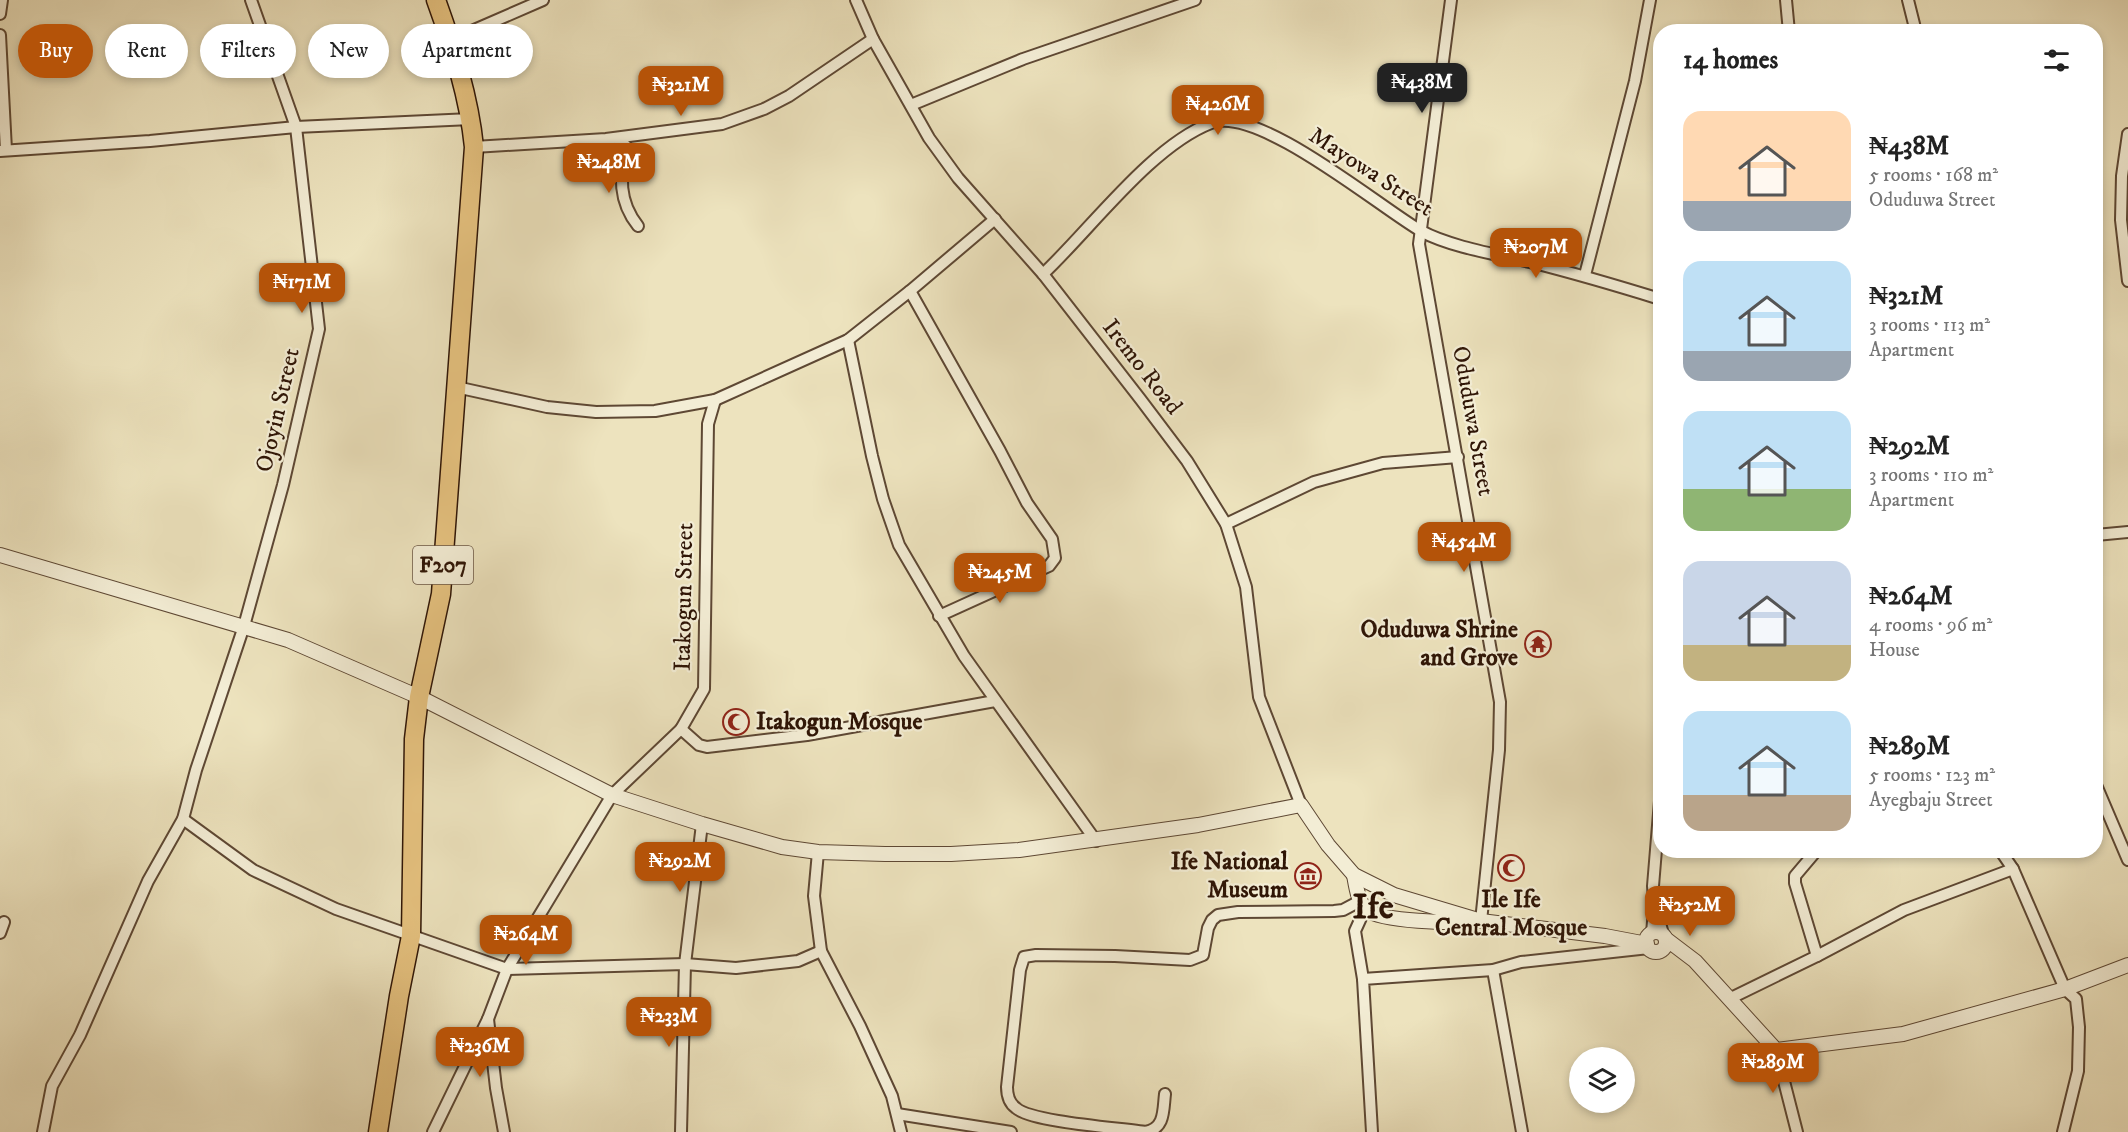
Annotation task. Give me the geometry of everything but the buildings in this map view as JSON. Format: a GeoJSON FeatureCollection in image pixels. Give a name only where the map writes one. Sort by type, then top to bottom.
{"type":"FeatureCollection","features":[{"type":"Feature","properties":{"kind":"main road","name":"F207"},"geometry":{"type":"LineString","coordinates":[[436,0],[445,24]]}},
{"type":"Feature","properties":{"kind":"main road","name":"F207"},"geometry":{"type":"LineString","coordinates":[[378,1132],[399,996],[411,936],[414,739],[441,594],[474,147],[471,119],[461,78]]}},
{"type":"Feature","properties":{"kind":"street"},"geometry":{"type":"LineString","coordinates":[[0,14],[2,0]]}},
{"type":"Feature","properties":{"kind":"street","name":"Ojoyin Street"},"geometry":{"type":"LineString","coordinates":[[43,1132],[52,1086],[80,1035],[148,881],[183,819],[196,770],[244,626],[283,485],[319,329],[296,127],[250,0]]}},
{"type":"Feature","properties":{"kind":"street"},"geometry":{"type":"LineString","coordinates":[[488,24],[543,0]]}},
{"type":"Feature","properties":{"kind":"street","name":"Iremo Road"},"geometry":{"type":"LineString","coordinates":[[856,0],[873,39],[929,138],[958,178],[1043,274],[1187,461],[1226,524],[1246,587],[1259,697],[1301,805]]}},
{"type":"Feature","properties":{"kind":"street"},"geometry":{"type":"LineString","coordinates":[[911,105],[1023,59],[1195,0]]}},
{"type":"Feature","properties":{"kind":"street","name":"Oduduwa Street"},"geometry":{"type":"LineString","coordinates":[[1451,0],[1419,244],[1500,702],[1499,750],[1481,921]]}},
{"type":"Feature","properties":{"kind":"street"},"geometry":{"type":"LineString","coordinates":[[1585,275],[1635,81],[1650,0]]}},
{"type":"Feature","properties":{"kind":"street"},"geometry":{"type":"LineString","coordinates":[[1786,0],[1788,24]]}},
{"type":"Feature","properties":{"kind":"street"},"geometry":{"type":"LineString","coordinates":[[1908,0],[1914,24]]}},
{"type":"Feature","properties":{"kind":"street"},"geometry":{"type":"LineString","coordinates":[[0,35],[3,151],[150,141],[296,127],[471,119]]}},
{"type":"Feature","properties":{"kind":"street"},"geometry":{"type":"LineString","coordinates":[[474,147],[617,138],[711,126],[741,118],[789,96],[873,39]]}},
{"type":"Feature","properties":{"kind":"street","name":"Mayowa Street"},"geometry":{"type":"LineString","coordinates":[[1043,274],[1147,167],[1185,136],[1213,122],[1237,122],[1287,143],[1421,231],[1463,247],[1585,275],[1653,297]]}},
{"type":"Feature","properties":{"kind":"street"},"geometry":{"type":"LineString","coordinates":[[2128,134],[2122,176],[2121,220],[2128,281]]}},
{"type":"Feature","properties":{"kind":"street"},"geometry":{"type":"LineString","coordinates":[[617,138],[626,146],[622,165],[625,204],[628,214],[638,226]]}},
{"type":"Feature","properties":{"kind":"street"},"geometry":{"type":"LineString","coordinates":[[456,387],[547,408],[596,412],[655,411],[715,400],[848,340],[995,219]]}},
{"type":"Feature","properties":{"kind":"street"},"geometry":{"type":"LineString","coordinates":[[910,291],[1028,503],[1052,539],[1055,549],[1055,558],[1049,566],[939,616]]}},
{"type":"Feature","properties":{"kind":"street"},"geometry":{"type":"LineString","coordinates":[[848,340],[872,456],[883,499],[899,545],[964,656],[1095,841]]}},
{"type":"Feature","properties":{"kind":"street","name":"Itakogun Street"},"geometry":{"type":"LineString","coordinates":[[434,1132],[488,1019],[507,969],[612,795],[681,729],[704,688],[708,424],[715,400]]}},
{"type":"Feature","properties":{"kind":"street"},"geometry":{"type":"LineString","coordinates":[[1226,524],[1314,482],[1383,463],[1458,457]]}},
{"type":"Feature","properties":{"kind":"street"},"geometry":{"type":"LineString","coordinates":[[2103,534],[2128,532]]}},
{"type":"Feature","properties":{"kind":"street"},"geometry":{"type":"LineString","coordinates":[[0,555],[288,640],[420,697],[612,795],[702,825],[782,847],[818,852],[951,854],[1019,850],[1198,825],[1301,805],[1328,845],[1354,875],[1394,895],[1481,921]]}},
{"type":"Feature","properties":{"kind":"street"},"geometry":{"type":"LineString","coordinates":[[681,729],[699,745],[707,747],[807,735],[995,701]]}},
{"type":"Feature","properties":{"kind":"street"},"geometry":{"type":"LineString","coordinates":[[2103,801],[2128,860]]}},
{"type":"Feature","properties":{"kind":"street"},"geometry":{"type":"LineString","coordinates":[[183,819],[253,870],[336,909],[507,969],[685,964],[736,968],[798,961],[821,951]]}},
{"type":"Feature","properties":{"kind":"street"},"geometry":{"type":"LineString","coordinates":[[681,1132],[685,964],[702,825]]}},
{"type":"Feature","properties":{"kind":"street"},"geometry":{"type":"LineString","coordinates":[[818,852],[814,896],[821,951],[892,1096],[901,1132]]}},
{"type":"Feature","properties":{"kind":"street"},"geometry":{"type":"LineString","coordinates":[[1655,858],[1653,886],[1655,941]]}},
{"type":"Feature","properties":{"kind":"street"},"geometry":{"type":"LineString","coordinates":[[1810,858],[1795,876],[1795,883],[1817,956]]}},
{"type":"Feature","properties":{"kind":"street"},"geometry":{"type":"LineString","coordinates":[[2005,858],[2013,869],[2065,988],[2076,999],[2079,1027],[2078,1071],[2063,1132]]}},
{"type":"Feature","properties":{"kind":"street"},"geometry":{"type":"LineString","coordinates":[[1730,999],[1904,910],[2013,869]]}},
{"type":"Feature","properties":{"kind":"street"},"geometry":{"type":"LineString","coordinates":[[1354,875],[1363,905],[1373,914],[1391,918],[1456,922],[1481,921],[1655,941],[1695,961],[1776,1050],[1797,1132]]}},
{"type":"Feature","properties":{"kind":"street"},"geometry":{"type":"LineString","coordinates":[[1391,918],[1394,895]]}},
{"type":"Feature","properties":{"kind":"street"},"geometry":{"type":"LineString","coordinates":[[1363,905],[1355,931],[1363,980],[1372,1132]]}},
{"type":"Feature","properties":{"kind":"street"},"geometry":{"type":"LineString","coordinates":[[1166,1094],[1162,1120],[1156,1128],[1146,1132],[1027,1115],[1016,1109],[1011,1102],[1007,1087],[1020,970],[1024,957],[1036,955],[1092,956],[1190,960],[1203,955],[1212,920],[1218,915],[1238,912],[1334,912],[1363,905]]}},
{"type":"Feature","properties":{"kind":"street"},"geometry":{"type":"LineString","coordinates":[[0,933],[4,922]]}},
{"type":"Feature","properties":{"kind":"street"},"geometry":{"type":"LineString","coordinates":[[1363,980],[1493,970],[1521,963],[1655,941]]}},
{"type":"Feature","properties":{"kind":"street"},"geometry":{"type":"LineString","coordinates":[[1776,1050],[1903,1034],[2065,988],[2128,965]]}},
{"type":"Feature","properties":{"kind":"street"},"geometry":{"type":"LineString","coordinates":[[1493,970],[1522,1132]]}},
{"type":"Feature","properties":{"kind":"street"},"geometry":{"type":"LineString","coordinates":[[488,1019],[504,1132]]}},
{"type":"Feature","properties":{"kind":"street"},"geometry":{"type":"LineString","coordinates":[[897,1114],[1011,1132]]}},
{"type":"Feature","properties":{"kind":"place","name":"Oduduwa Shrine and Grove"},"geometry":{"type":"Point","coordinates":[1538,644]}},
{"type":"Feature","properties":{"kind":"place","name":"Itakogun Mosque"},"geometry":{"type":"Point","coordinates":[736,722]}},
{"type":"Feature","properties":{"kind":"place","name":"Ile Ife Central Mosque"},"geometry":{"type":"Point","coordinates":[1511,868]}},
{"type":"Feature","properties":{"kind":"place","name":"Ife National Museum"},"geometry":{"type":"Point","coordinates":[1308,876]}},
{"type":"Feature","properties":{"kind":"district","name":"Ife"},"geometry":{"type":"Point","coordinates":[1373,907]}}]}
